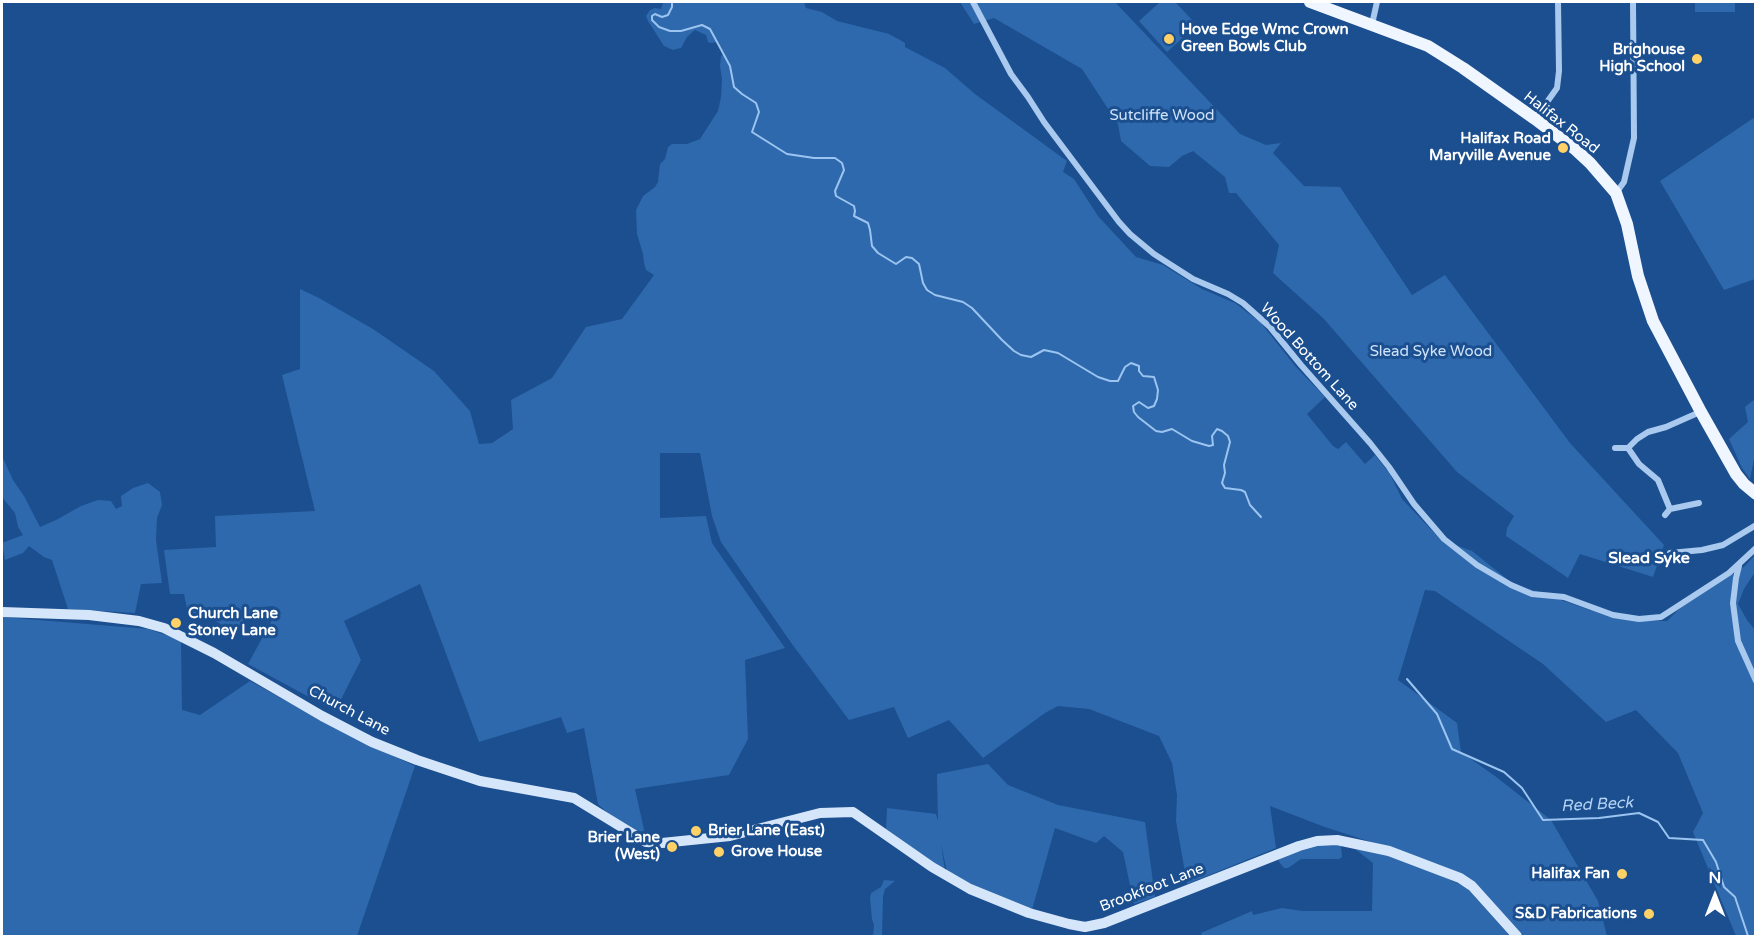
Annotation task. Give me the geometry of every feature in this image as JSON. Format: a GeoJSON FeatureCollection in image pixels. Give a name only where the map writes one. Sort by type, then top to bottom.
{"type":"FeatureCollection","features":[{"type":"Feature","properties":{"kind":"main road","name":"Halifax Road"},"geometry":{"type":"LineString","coordinates":[[1310,2],[1428,46],[1535,119],[1583,157],[1616,193],[1627,224],[1638,276],[1653,321],[1736,474],[1755,494]]}},
{"type":"Feature","properties":{"kind":"street","name":"Wood Bottom Lane"},"geometry":{"type":"LineString","coordinates":[[973,2],[1011,74],[1119,222],[1154,254],[1193,279],[1243,303],[1270,327],[1377,451],[1414,504],[1444,539],[1477,565],[1511,585],[1532,594],[1564,597],[1612,615],[1639,619],[1661,617],[1739,565]]}},
{"type":"Feature","properties":{"kind":"street"},"geometry":{"type":"LineString","coordinates":[[1372,24],[1377,2]]}},
{"type":"Feature","properties":{"kind":"street"},"geometry":{"type":"LineString","coordinates":[[1535,119],[1557,88],[1559,71],[1558,2]]}},
{"type":"Feature","properties":{"kind":"street"},"geometry":{"type":"LineString","coordinates":[[1616,193],[1623,182],[1634,138],[1633,2]]}},
{"type":"Feature","properties":{"kind":"street"},"geometry":{"type":"LineString","coordinates":[[1615,448],[1628,447],[1648,432],[1701,412]]}},
{"type":"Feature","properties":{"kind":"street"},"geometry":{"type":"LineString","coordinates":[[1628,447],[1639,464],[1658,480],[1668,512],[1699,503]]}},
{"type":"Feature","properties":{"kind":"street"},"geometry":{"type":"LineString","coordinates":[[1670,553],[1702,550],[1723,545],[1755,525]]}},
{"type":"Feature","properties":{"kind":"street"},"geometry":{"type":"LineString","coordinates":[[1755,548],[1739,565],[1733,603],[1738,641],[1755,681]]}},
{"type":"Feature","properties":{"kind":"street","name":"Church Lane"},"geometry":{"type":"LineString","coordinates":[[2,612],[89,615],[139,621],[164,628],[214,653],[372,742],[480,781],[574,798],[646,842],[683,841]]}},
{"type":"Feature","properties":{"kind":"street","name":"Brookfoot Lane"},"geometry":{"type":"LineString","coordinates":[[683,841],[730,836],[820,813],[853,812],[932,867],[970,889],[1029,913],[1085,927],[1104,924],[1299,846],[1317,841],[1336,840],[1389,851],[1460,878],[1472,886],[1517,936]]}},
{"type":"Feature","properties":{"kind":"green space"},"geometry":{"type":"Polygon","coordinates":[[[660,2],[804,2],[806,8],[822,12],[837,21],[889,34],[905,43],[905,47],[945,68],[975,94],[1067,161],[1063,172],[1074,179],[1098,216],[1136,257],[1163,265],[1202,289],[1235,303],[1261,323],[1296,367],[1325,397],[1307,414],[1333,446],[1338,449],[1346,442],[1365,464],[1375,455],[1390,474],[1402,499],[1441,540],[1472,551],[1512,583],[1610,617],[1639,621],[1667,621],[1680,608],[1745,566],[1755,555],[1755,572],[1738,604],[1755,630],[1755,936],[1736,936],[1693,832],[1703,813],[1678,753],[1636,710],[1606,722],[1543,664],[1435,591],[1425,590],[1398,680],[1457,723],[1461,752],[1551,820],[1598,901],[1607,936],[1524,936],[1464,875],[1270,806],[1276,848],[1187,884],[1176,821],[1177,795],[1172,763],[1159,736],[1089,709],[1058,706],[983,758],[949,720],[908,738],[894,707],[849,720],[792,644],[721,542],[712,516],[700,453],[660,453],[660,518],[706,516],[712,543],[785,648],[745,660],[748,739],[729,775],[635,789],[645,834],[620,825],[598,804],[584,728],[567,733],[561,717],[479,742],[420,584],[344,621],[361,660],[335,711],[248,664],[278,609],[273,606],[254,608],[237,634],[202,613],[188,614],[184,594],[170,594],[164,550],[216,547],[215,516],[315,511],[282,375],[300,369],[300,289],[373,329],[434,371],[470,411],[479,444],[492,443],[513,429],[511,400],[552,378],[586,327],[622,319],[654,275],[646,270],[644,263],[637,234],[636,210],[643,196],[658,182],[660,164],[665,159],[668,147],[672,144],[687,144],[700,139],[718,111],[721,97],[720,66],[721,56],[724,54],[717,42],[708,42],[706,35],[695,30],[687,37],[681,48],[673,50],[664,46],[646,16],[650,10],[661,9],[663,3],[660,2]]]}},
{"type":"Feature","properties":{"kind":"green space","name":"Slead Syke Wood"},"geometry":{"type":"Polygon","coordinates":[[[960,2],[1115,2],[1240,134],[1266,145],[1281,143],[1273,153],[1304,186],[1340,187],[1412,295],[1445,275],[1570,443],[1664,545],[1653,577],[1580,554],[1568,578],[1506,536],[1507,528],[1514,516],[1457,472],[1324,319],[1273,273],[1279,245],[1236,193],[1229,193],[1225,177],[1193,151],[1182,156],[1169,167],[1150,166],[1121,141],[1118,124],[1082,69],[994,18],[974,24],[960,2]]]}},
{"type":"Feature","properties":{"kind":"green space","name":"Hove Edge Wmc Crown Green Bowls Club"},"geometry":{"type":"Polygon","coordinates":[[[1160,2],[1175,2],[1197,25],[1167,52],[1139,21],[1160,2]]]}},
{"type":"Feature","properties":{"kind":"green space"},"geometry":{"type":"Polygon","coordinates":[[[1695,2],[1735,2],[1735,12],[1695,12],[1695,2]]]}},
{"type":"Feature","properties":{"kind":"green space"},"geometry":{"type":"Polygon","coordinates":[[[1755,117],[1755,279],[1724,290],[1660,181],[1755,117]]]}},
{"type":"Feature","properties":{"kind":"green space"},"geometry":{"type":"Polygon","coordinates":[[[1755,399],[1755,454],[1750,479],[1742,468],[1729,439],[1748,422],[1745,407],[1755,399]]]}},
{"type":"Feature","properties":{"kind":"green space"},"geometry":{"type":"Polygon","coordinates":[[[2,456],[40,527],[98,500],[111,501],[116,509],[122,506],[121,496],[133,488],[148,483],[160,492],[162,505],[157,518],[156,540],[162,583],[141,584],[135,613],[68,609],[52,560],[29,546],[23,553],[5,560],[2,543],[23,535],[18,527],[15,513],[2,497],[2,456]]]}},
{"type":"Feature","properties":{"kind":"green space"},"geometry":{"type":"Polygon","coordinates":[[[2,617],[148,629],[181,640],[182,710],[200,715],[250,681],[346,734],[415,766],[357,936],[2,936],[2,617]]]}},
{"type":"Feature","properties":{"kind":"green space"},"geometry":{"type":"Polygon","coordinates":[[[988,764],[1008,785],[1058,805],[1145,822],[1155,897],[1134,904],[1123,852],[1104,836],[1096,843],[1055,828],[1032,910],[947,872],[941,844],[945,871],[886,829],[887,808],[936,814],[938,821],[937,774],[988,764]]]}},
{"type":"Feature","properties":{"kind":"green space"},"geometry":{"type":"Polygon","coordinates":[[[1314,844],[1341,845],[1342,857],[1339,859],[1301,859],[1288,868],[1284,868],[1279,862],[1279,859],[1314,844]]]}},
{"type":"Feature","properties":{"kind":"green space"},"geometry":{"type":"Polygon","coordinates":[[[1355,849],[1399,857],[1466,887],[1510,936],[1202,936],[1201,933],[1252,911],[1253,915],[1282,908],[1303,911],[1372,911],[1373,863],[1355,849]]]}},
{"type":"Feature","properties":{"kind":"green space"},"geometry":{"type":"Polygon","coordinates":[[[884,880],[895,881],[885,889],[883,897],[882,936],[873,936],[874,925],[870,898],[871,893],[881,887],[884,880]]]}},
{"type":"Feature","properties":{"kind":"waterway","name":"Red Beck"},"geometry":{"type":"LineString","coordinates":[[672,2],[668,15],[662,17],[655,14],[652,20],[659,27],[670,31],[681,31],[702,25],[710,29],[730,66],[734,87],[756,103],[759,112],[752,132],[787,154],[835,158],[842,163],[844,170],[835,191],[836,196],[854,206],[854,216],[868,223],[872,246],[878,253],[896,264],[906,257],[912,258],[919,264],[927,290],[935,295],[963,302],[972,308],[1002,340],[1021,355],[1031,357],[1044,350],[1058,353],[1098,377],[1110,381],[1118,381],[1125,367],[1131,363],[1139,366],[1139,371],[1143,376],[1154,377],[1158,390],[1154,406],[1148,408],[1139,402],[1133,406],[1138,417],[1156,431],[1172,429],[1192,441],[1209,446],[1213,445],[1212,436],[1217,429],[1222,431],[1228,436],[1230,442],[1222,483],[1225,488],[1245,492],[1250,505],[1261,517]]}},
{"type":"Feature","properties":{"kind":"waterway","name":"Red Beck"},"geometry":{"type":"LineString","coordinates":[[1407,679],[1437,714],[1452,749],[1504,772],[1522,788],[1543,820],[1599,818],[1639,813],[1658,822],[1669,838],[1703,840],[1716,862],[1724,887],[1735,897],[1748,936]]}},
{"type":"Feature","properties":{"kind":"place","name":"Hove Edge Wmc Crown Green Bowls Club"},"geometry":{"type":"Point","coordinates":[1169,39]}},
{"type":"Feature","properties":{"kind":"place","name":"Brighouse High School"},"geometry":{"type":"Point","coordinates":[1697,59]}},
{"type":"Feature","properties":{"kind":"place","name":"Halifax Road Maryville Avenue"},"geometry":{"type":"Point","coordinates":[1563,148]}},
{"type":"Feature","properties":{"kind":"place","name":"Church Lane Stoney Lane"},"geometry":{"type":"Point","coordinates":[176,623]}},
{"type":"Feature","properties":{"kind":"place","name":"Brier Lane (East)"},"geometry":{"type":"Point","coordinates":[696,831]}},
{"type":"Feature","properties":{"kind":"place","name":"Brier Lane (West)"},"geometry":{"type":"Point","coordinates":[672,847]}},
{"type":"Feature","properties":{"kind":"place","name":"Grove House"},"geometry":{"type":"Point","coordinates":[719,852]}},
{"type":"Feature","properties":{"kind":"place","name":"Halifax Fan"},"geometry":{"type":"Point","coordinates":[1622,874]}},
{"type":"Feature","properties":{"kind":"place","name":"S&D Fabrications"},"geometry":{"type":"Point","coordinates":[1649,914]}},
{"type":"Feature","properties":{"kind":"district","name":"Slead Syke"},"geometry":{"type":"Point","coordinates":[1649,559]}},
{"type":"Feature","properties":{"kind":"park label","name":"Sutcliffe Wood"},"geometry":{"type":"Point","coordinates":[1162,116]}}]}
